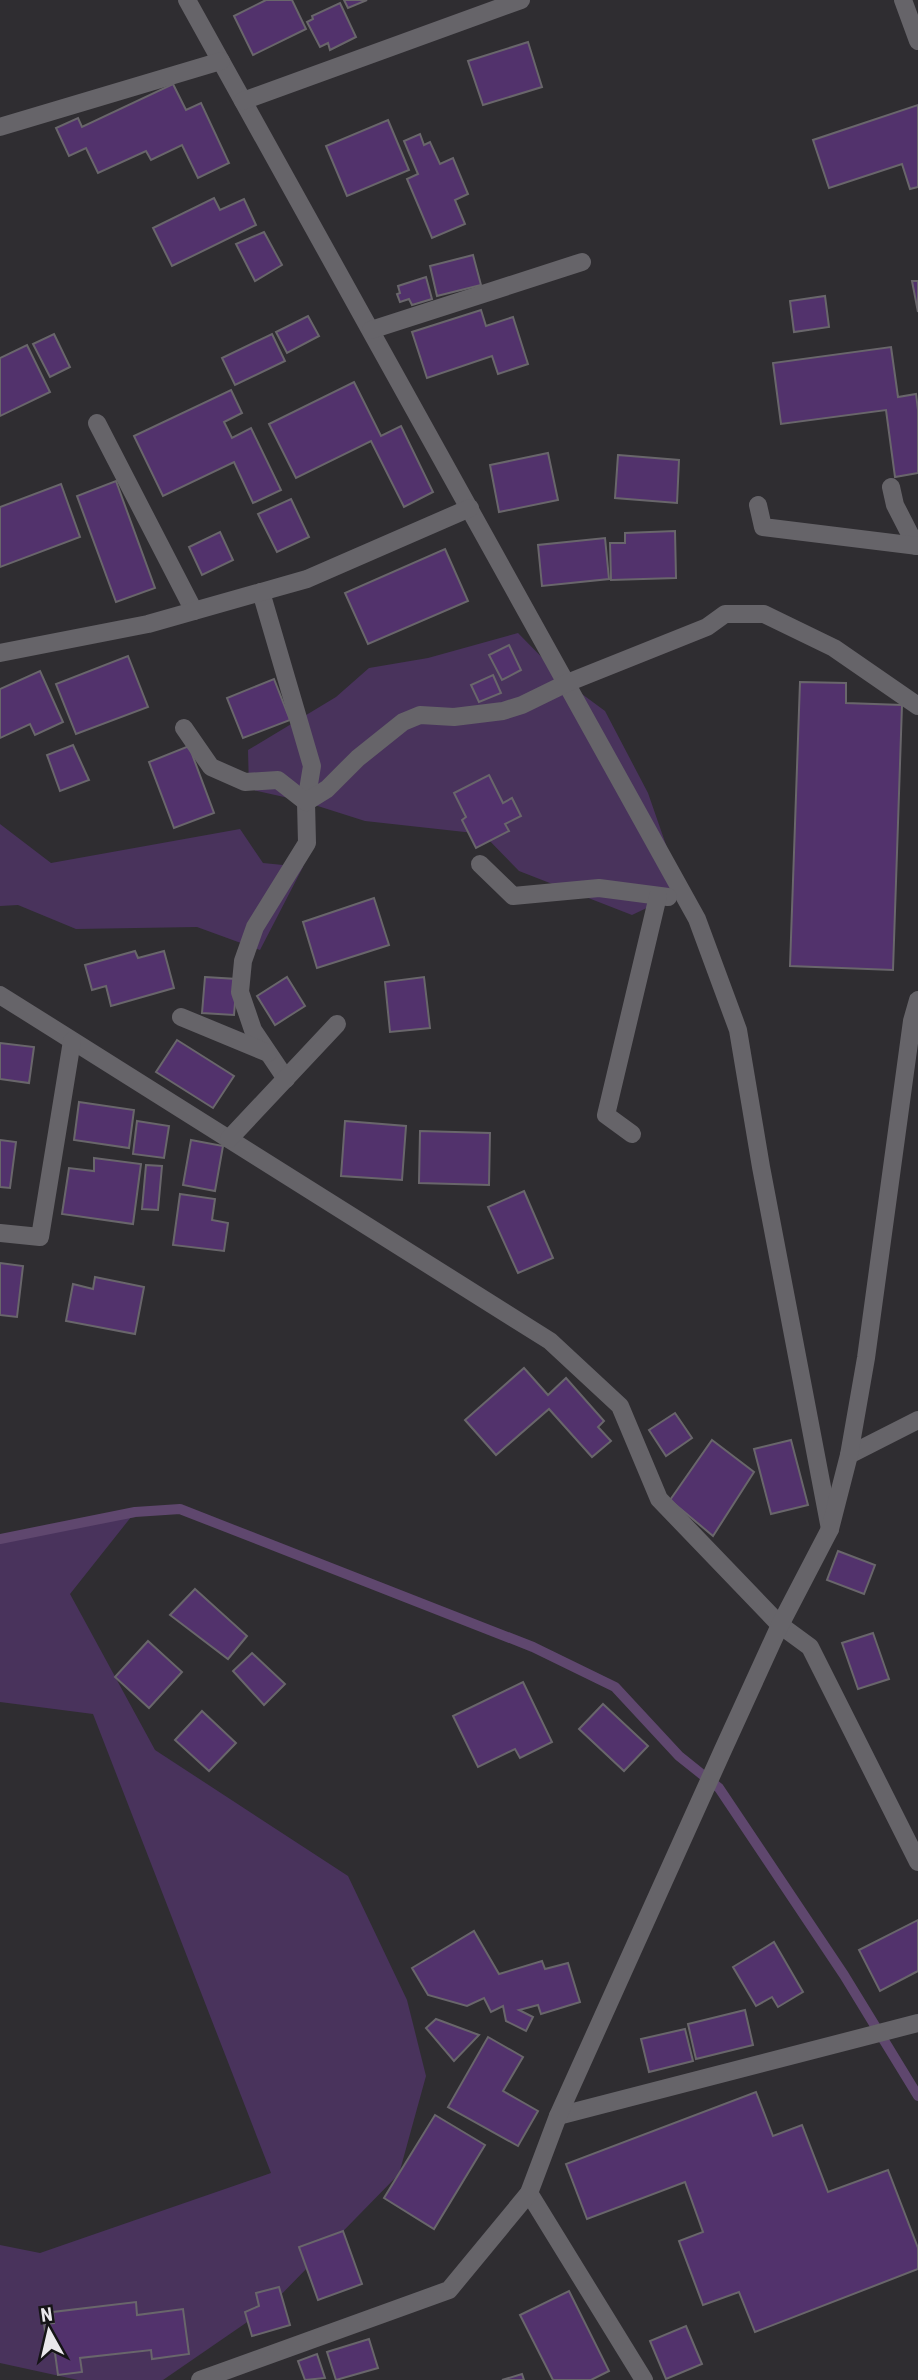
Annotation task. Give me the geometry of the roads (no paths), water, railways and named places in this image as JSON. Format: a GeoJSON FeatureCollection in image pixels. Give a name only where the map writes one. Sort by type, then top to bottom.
{"type":"FeatureCollection","features":[{"type":"Feature","properties":{"kind":"street"},"geometry":{"type":"LineString","coordinates":[[187,0],[697,919],[738,1030],[761,1167],[830,1529]]}},
{"type":"Feature","properties":{"kind":"street"},"geometry":{"type":"LineString","coordinates":[[243,101],[521,0]]}},
{"type":"Feature","properties":{"kind":"street"},"geometry":{"type":"LineString","coordinates":[[903,0],[918,41]]}},
{"type":"Feature","properties":{"kind":"street"},"geometry":{"type":"LineString","coordinates":[[0,127],[221,61]]}},
{"type":"Feature","properties":{"kind":"street"},"geometry":{"type":"LineString","coordinates":[[371,330],[582,262]]}},
{"type":"Feature","properties":{"kind":"street"},"geometry":{"type":"LineString","coordinates":[[97,422],[194,611]]}},
{"type":"Feature","properties":{"kind":"street"},"geometry":{"type":"LineString","coordinates":[[891,487],[895,505],[917,546]]}},
{"type":"Feature","properties":{"kind":"street"},"geometry":{"type":"LineString","coordinates":[[758,505],[763,527],[917,546]]}},
{"type":"Feature","properties":{"kind":"street"},"geometry":{"type":"LineString","coordinates":[[0,653],[148,624],[307,579],[470,508]]}},
{"type":"Feature","properties":{"kind":"street"},"geometry":{"type":"LineString","coordinates":[[261,592],[312,766],[306,802],[307,843],[256,927],[243,961],[240,992],[253,1030],[286,1079]]}},
{"type":"Feature","properties":{"kind":"street"},"geometry":{"type":"LineString","coordinates":[[306,802],[327,789],[358,758],[403,722],[420,715],[454,717],[503,711],[522,705],[567,683],[707,627],[725,614],[764,614],[834,648],[918,706]]}},
{"type":"Feature","properties":{"kind":"street"},"geometry":{"type":"LineString","coordinates":[[184,728],[211,767],[245,782],[278,779],[306,802]]}},
{"type":"Feature","properties":{"kind":"street"},"geometry":{"type":"LineString","coordinates":[[480,864],[513,896],[599,888],[687,899]]}},
{"type":"Feature","properties":{"kind":"street"},"geometry":{"type":"LineString","coordinates":[[632,1134],[606,1115],[658,896]]}},
{"type":"Feature","properties":{"kind":"street"},"geometry":{"type":"LineString","coordinates":[[0,995],[550,1341],[620,1406],[659,1500],[780,1625],[810,1647],[918,1861]]}},
{"type":"Feature","properties":{"kind":"street"},"geometry":{"type":"LineString","coordinates":[[200,2380],[449,2290],[529,2193],[558,2116],[722,1752],[780,1625],[830,1529],[849,1455],[866,1358],[912,1021],[918,1000]]}},
{"type":"Feature","properties":{"kind":"street"},"geometry":{"type":"LineString","coordinates":[[181,1017],[268,1053]]}},
{"type":"Feature","properties":{"kind":"street"},"geometry":{"type":"LineString","coordinates":[[229,1139],[337,1024]]}},
{"type":"Feature","properties":{"kind":"street"},"geometry":{"type":"LineString","coordinates":[[0,1233],[40,1237],[72,1041]]}},
{"type":"Feature","properties":{"kind":"street"},"geometry":{"type":"LineString","coordinates":[[849,1455],[918,1420]]}},
{"type":"Feature","properties":{"kind":"street"},"geometry":{"type":"LineString","coordinates":[[558,2116],[912,2025]]}},
{"type":"Feature","properties":{"kind":"street"},"geometry":{"type":"LineString","coordinates":[[529,2193],[643,2380]]}},
{"type":"Feature","properties":{"kind":"waterway"},"geometry":{"type":"LineString","coordinates":[[0,1539],[135,1512],[180,1509],[533,1647],[615,1687],[679,1756],[719,1788],[844,1975],[918,2096]]}}]}
